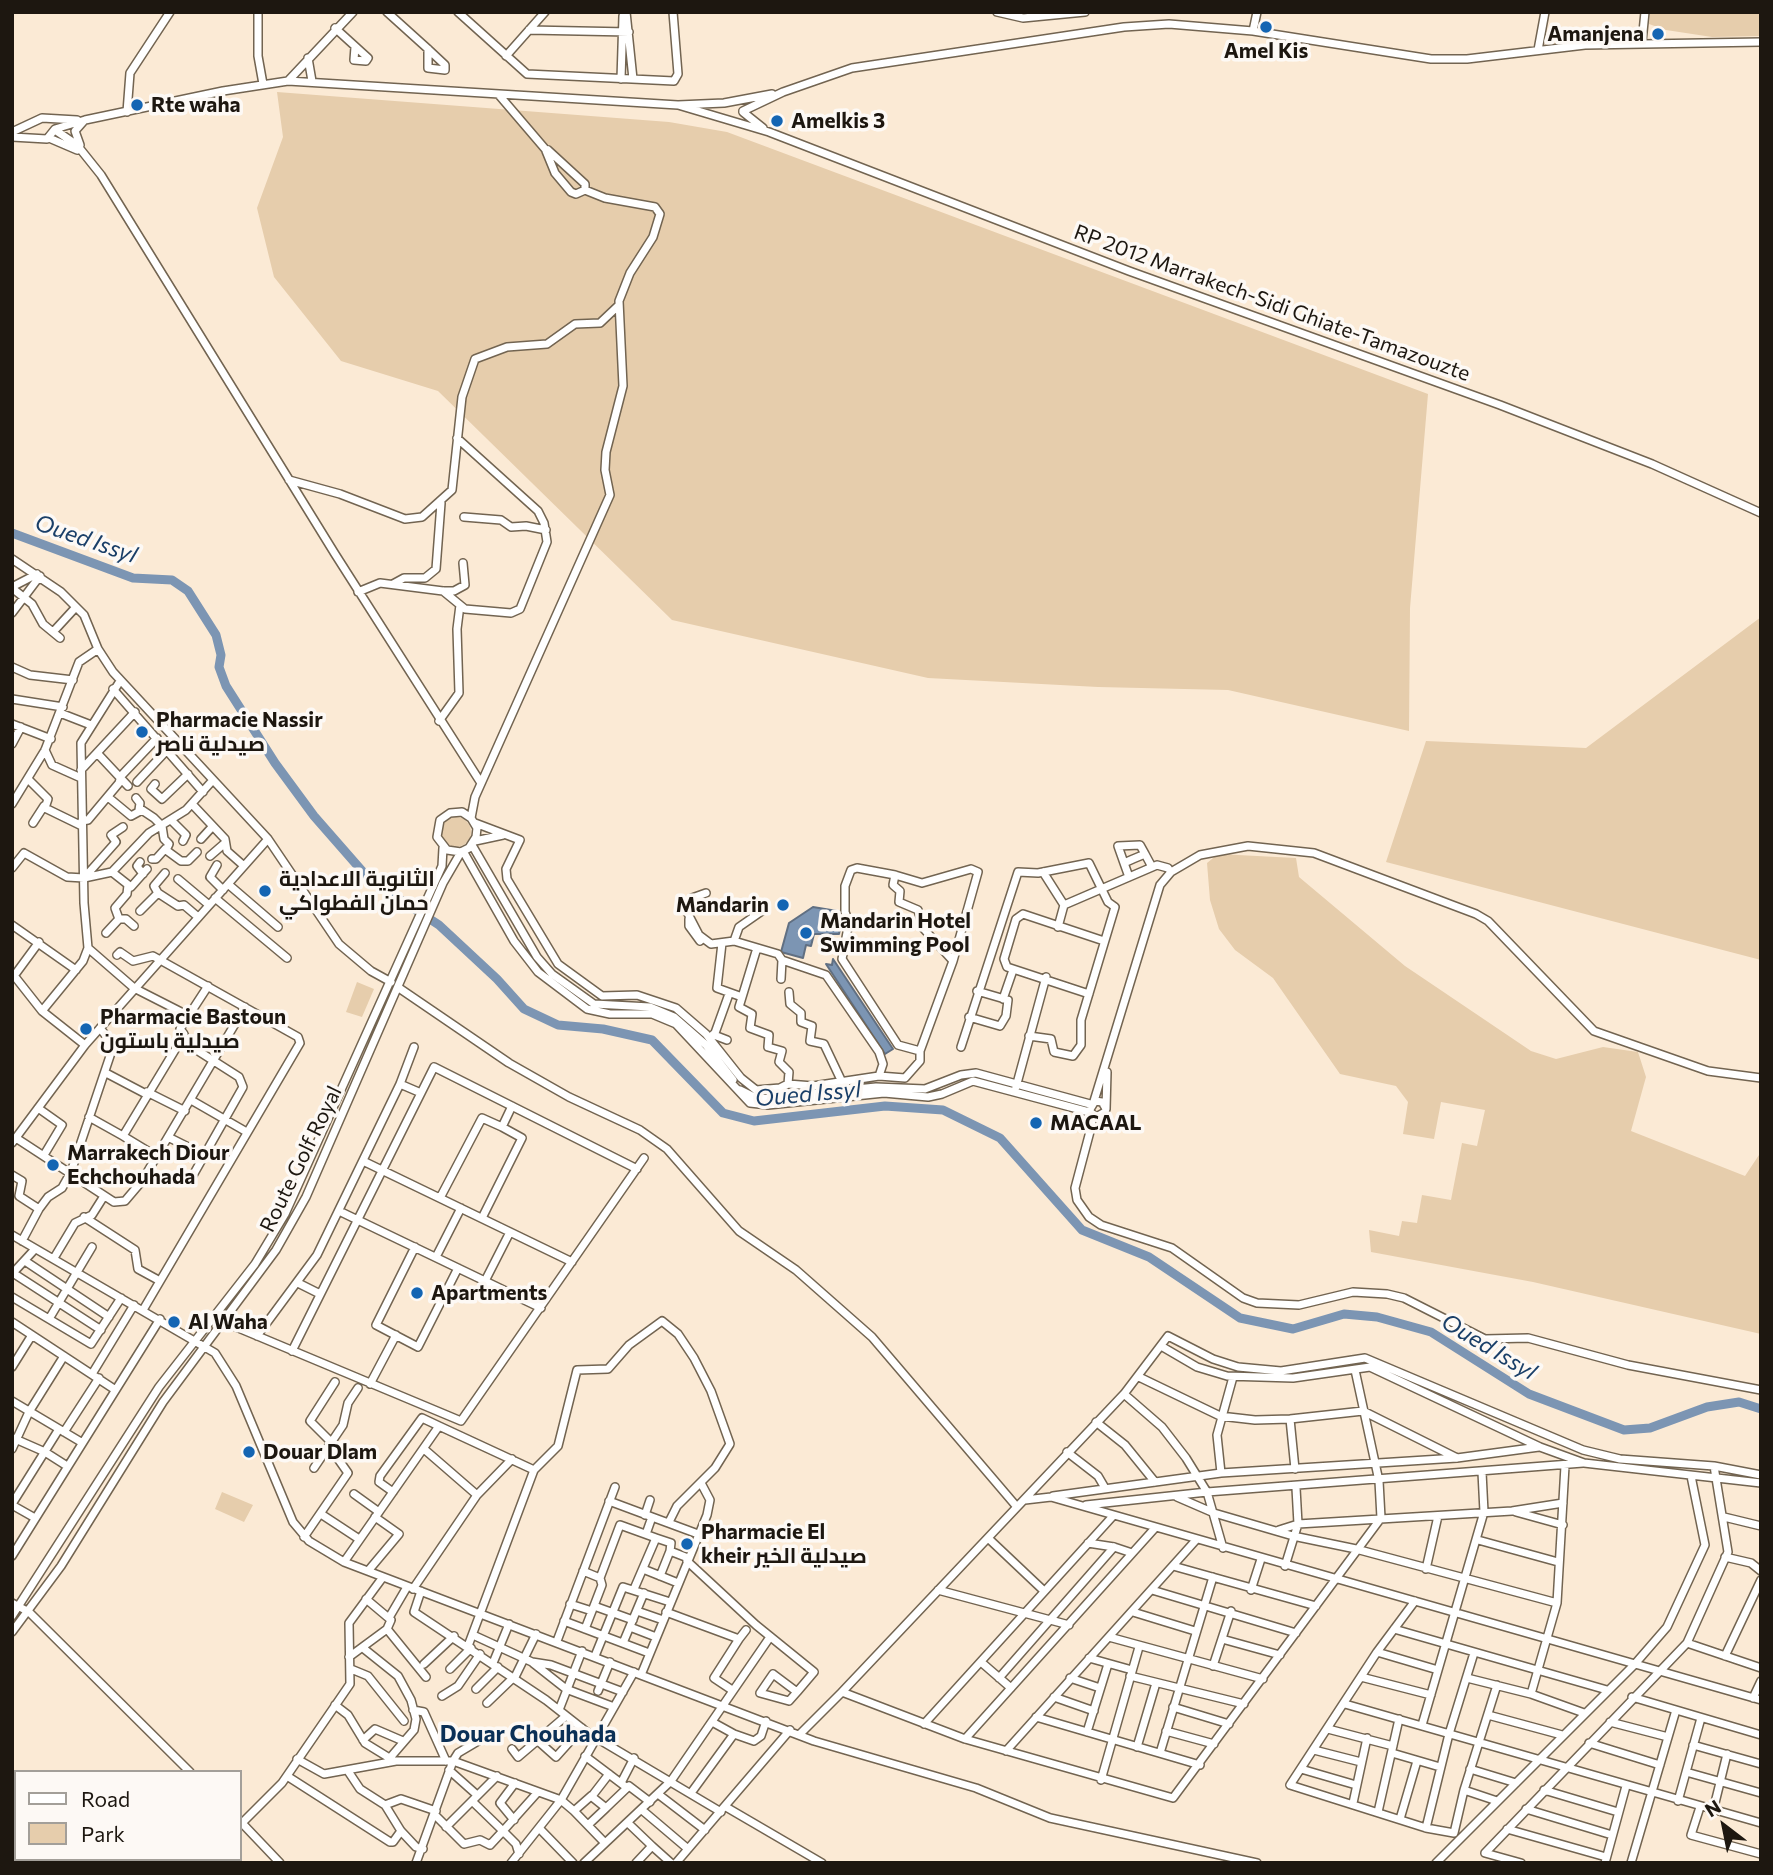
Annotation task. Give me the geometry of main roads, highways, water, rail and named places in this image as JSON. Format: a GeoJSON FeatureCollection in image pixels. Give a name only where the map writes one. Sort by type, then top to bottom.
{"type":"FeatureCollection","features":[{"type":"Feature","properties":{"kind":"water","name":"Mandarin Hotel Swimming Pool"},"geometry":{"type":"Polygon","coordinates":[[[813,907],[843,912],[839,934],[814,934],[811,946],[806,945],[803,958],[781,952],[789,923],[813,907]]]}},
{"type":"Feature","properties":{"kind":"water"},"geometry":{"type":"Polygon","coordinates":[[[833,959],[893,1049],[885,1054],[826,964],[832,965],[833,959]]]}},
{"type":"Feature","properties":{"kind":"waterway","name":"Oued Issyl"},"geometry":{"type":"LineString","coordinates":[[12,533],[133,578],[172,580],[188,591],[216,635],[221,655],[219,667],[226,686],[275,763],[314,816],[370,880],[439,925],[497,979],[524,1009],[558,1025],[603,1029],[652,1040],[723,1113],[754,1121],[885,1106],[943,1110],[1000,1138],[1082,1230],[1149,1257],[1240,1318],[1293,1329],[1344,1314],[1377,1317],[1431,1332],[1529,1394],[1624,1430],[1650,1428],[1707,1407],[1739,1402],[1761,1409]]}},
{"type":"Feature","properties":{"kind":"place","name":"Amel Kis"},"geometry":{"type":"Point","coordinates":[1266,27]}},
{"type":"Feature","properties":{"kind":"place","name":"Amanjena"},"geometry":{"type":"Point","coordinates":[1658,34]}},
{"type":"Feature","properties":{"kind":"place","name":"Rte waha"},"geometry":{"type":"Point","coordinates":[137,105]}},
{"type":"Feature","properties":{"kind":"place","name":"Amelkis 3"},"geometry":{"type":"Point","coordinates":[777,121]}},
{"type":"Feature","properties":{"kind":"place","name":"Pharmacie Nassir صيدلية ناصر"},"geometry":{"type":"Point","coordinates":[142,732]}},
{"type":"Feature","properties":{"kind":"place","name":"الثانوية الاعدادية حمان الفطواكي"},"geometry":{"type":"Point","coordinates":[265,891]}},
{"type":"Feature","properties":{"kind":"place","name":"Mandarin"},"geometry":{"type":"Point","coordinates":[783,905]}},
{"type":"Feature","properties":{"kind":"place","name":"Mandarin Hotel Swimming Pool"},"geometry":{"type":"Point","coordinates":[806,933]}},
{"type":"Feature","properties":{"kind":"place","name":"Pharmacie Bastoun صيدلية باستون"},"geometry":{"type":"Point","coordinates":[86,1029]}},
{"type":"Feature","properties":{"kind":"place","name":"MACAAL"},"geometry":{"type":"Point","coordinates":[1036,1123]}},
{"type":"Feature","properties":{"kind":"place","name":"Marrakech Diour Echchouhada"},"geometry":{"type":"Point","coordinates":[53,1165]}},
{"type":"Feature","properties":{"kind":"place","name":"Apartments"},"geometry":{"type":"Point","coordinates":[417,1293]}},
{"type":"Feature","properties":{"kind":"place","name":"Al Waha"},"geometry":{"type":"Point","coordinates":[174,1322]}},
{"type":"Feature","properties":{"kind":"place","name":"Douar Dlam"},"geometry":{"type":"Point","coordinates":[249,1452]}},
{"type":"Feature","properties":{"kind":"place","name":"Pharmacie El kheir صيدلية الخير"},"geometry":{"type":"Point","coordinates":[687,1544]}},
{"type":"Feature","properties":{"kind":"district","name":"Douar Chouhada"},"geometry":{"type":"Point","coordinates":[528,1734]}}]}
